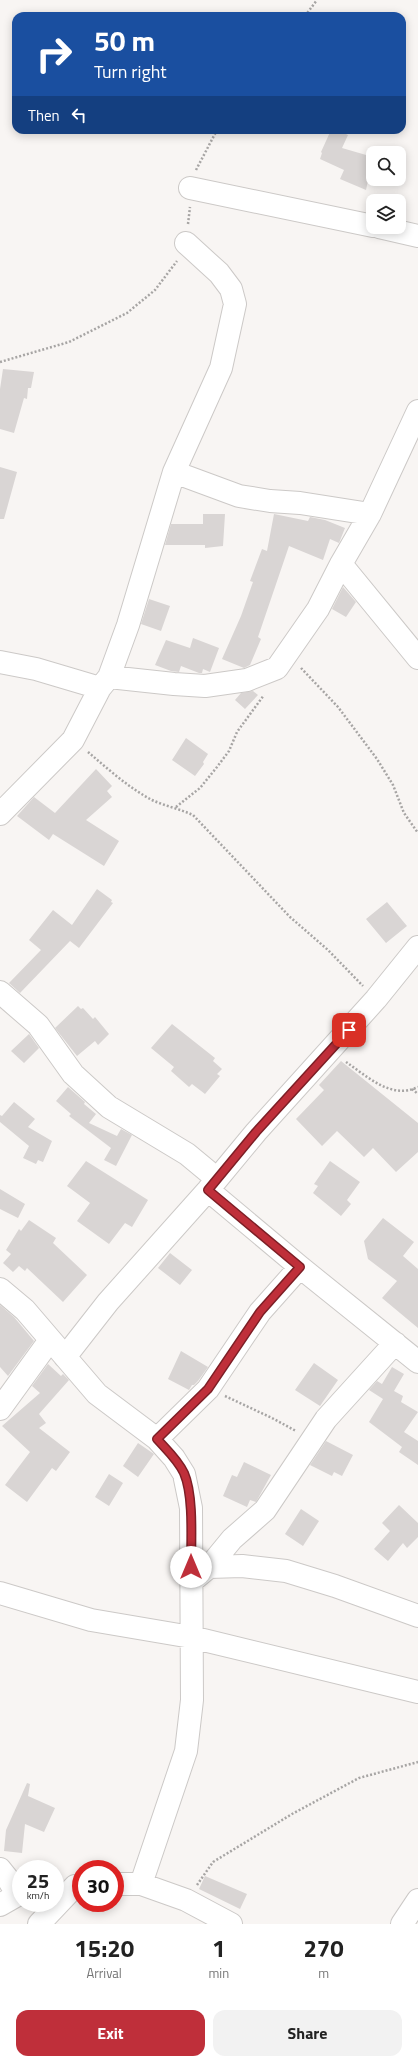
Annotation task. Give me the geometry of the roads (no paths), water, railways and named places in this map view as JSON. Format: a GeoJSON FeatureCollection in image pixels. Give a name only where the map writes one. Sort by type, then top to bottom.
{"type":"FeatureCollection","features":[{"type":"Feature","properties":{"kind":"street"},"geometry":{"type":"LineString","coordinates":[[190,188],[366,225]]}},
{"type":"Feature","properties":{"kind":"street"},"geometry":{"type":"LineString","coordinates":[[406,233],[418,236]]}},
{"type":"Feature","properties":{"kind":"street"},"geometry":{"type":"LineString","coordinates":[[0,814],[73,740],[105,683],[128,625],[174,472],[221,368],[235,304],[231,289],[219,273],[186,243]]}},
{"type":"Feature","properties":{"kind":"street"},"geometry":{"type":"LineString","coordinates":[[0,662],[105,683],[205,686],[247,680],[282,660],[318,609],[341,564],[370,514],[418,412]]}},
{"type":"Feature","properties":{"kind":"street"},"geometry":{"type":"LineString","coordinates":[[174,472],[239,496],[270,501],[313,504],[370,514]]}},
{"type":"Feature","properties":{"kind":"street"},"geometry":{"type":"LineString","coordinates":[[341,564],[418,658]]}},
{"type":"Feature","properties":{"kind":"street"},"geometry":{"type":"LineString","coordinates":[[65,1357],[108,1302],[376,999],[418,947]]}},
{"type":"Feature","properties":{"kind":"street"},"geometry":{"type":"LineString","coordinates":[[0,992],[38,1025],[73,1074],[109,1107],[187,1154],[212,1184],[300,1267],[410,1351],[326,1419],[265,1510],[232,1539],[209,1567],[191,1582]]}},
{"type":"Feature","properties":{"kind":"street"},"geometry":{"type":"LineString","coordinates":[[157,1439],[208,1389],[260,1312],[300,1267]]}},
{"type":"Feature","properties":{"kind":"street"},"geometry":{"type":"LineString","coordinates":[[0,1289],[25,1310],[97,1394],[157,1439],[174,1458],[184,1474],[191,1508],[192,1700],[186,1751],[141,1884]]}},
{"type":"Feature","properties":{"kind":"street"},"geometry":{"type":"LineString","coordinates":[[0,1408],[50,1340]]}},
{"type":"Feature","properties":{"kind":"street"},"geometry":{"type":"LineString","coordinates":[[209,1567],[242,1566],[286,1571],[335,1586],[418,1616]]}},
{"type":"Feature","properties":{"kind":"street"},"geometry":{"type":"LineString","coordinates":[[0,1593],[91,1620],[191,1637],[418,1692]]}},
{"type":"Feature","properties":{"kind":"street"},"geometry":{"type":"LineString","coordinates":[[0,1869],[8,1878],[12,1897]]}},
{"type":"Feature","properties":{"kind":"street"},"geometry":{"type":"LineString","coordinates":[[124,1884],[141,1884],[186,1900],[230,1924]]}},
{"type":"Feature","properties":{"kind":"street"},"geometry":{"type":"LineString","coordinates":[[39,1924],[70,1886]]}},
{"type":"Feature","properties":{"kind":"street"},"geometry":{"type":"LineString","coordinates":[[402,1924],[418,1900]]}}]}
